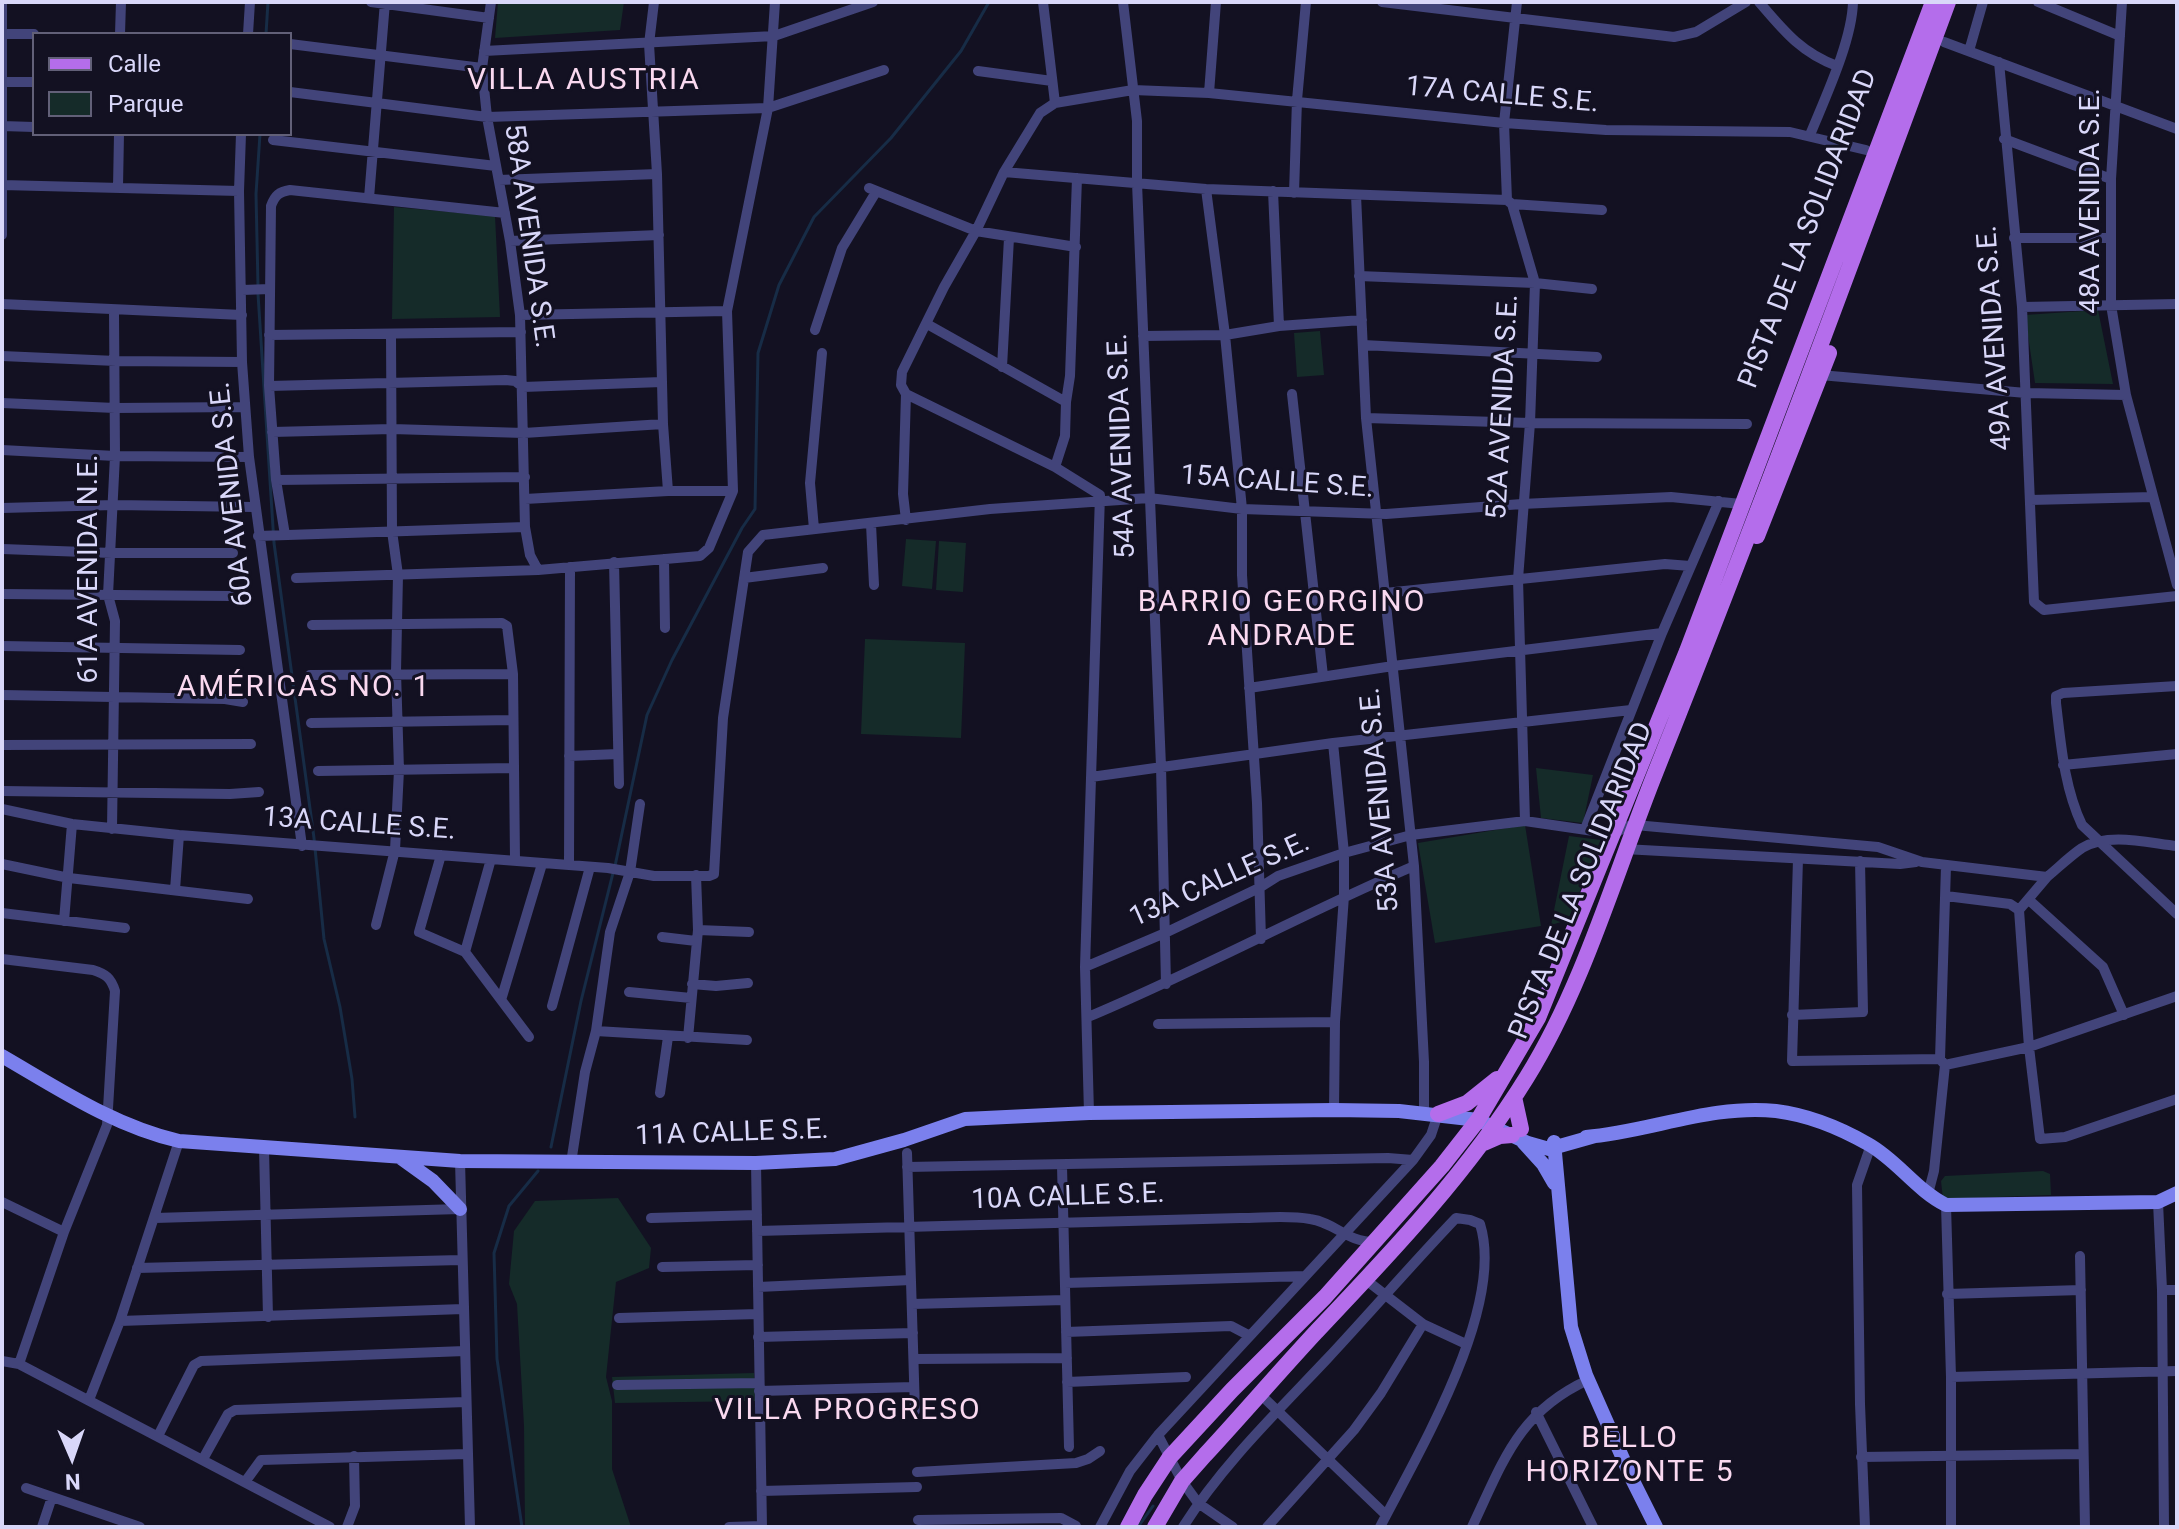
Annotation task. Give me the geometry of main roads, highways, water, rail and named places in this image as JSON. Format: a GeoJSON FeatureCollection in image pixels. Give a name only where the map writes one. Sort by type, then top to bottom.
{"type":"FeatureCollection","features":[{"type":"Feature","properties":{"kind":"main road","name":"PISTA DE LA SOLIDARIDAD"},"geometry":{"type":"LineString","coordinates":[[1753,476],[1762,432],[1776,389],[1923,2]]}},
{"type":"Feature","properties":{"kind":"main road"},"geometry":{"type":"LineString","coordinates":[[1867,199],[1933,2]]}},
{"type":"Feature","properties":{"kind":"main road"},"geometry":{"type":"LineString","coordinates":[[1867,199],[1948,2]]}},
{"type":"Feature","properties":{"kind":"main road"},"geometry":{"type":"LineString","coordinates":[[1736,567],[1761,530],[1960,2]]}},
{"type":"Feature","properties":{"kind":"main road","name":"PISTA DE LA SOLIDARIDAD"},"geometry":{"type":"LineString","coordinates":[[1128,1527],[1170,1457],[1376,1242],[1478,1120],[1513,1065],[1538,1018],[1614,834],[1741,504],[1867,199]]}},
{"type":"Feature","properties":{"kind":"main road","name":"PISTA DE LA SOLIDARIDAD"},"geometry":{"type":"LineString","coordinates":[[1155,1527],[1182,1481],[1366,1280],[1484,1143],[1554,1027],[1585,957],[1736,567],[1867,199]]}},
{"type":"Feature","properties":{"kind":"main road"},"geometry":{"type":"LineString","coordinates":[[1431,1114],[1467,1103],[1513,1065]]}},
{"type":"Feature","properties":{"kind":"main road"},"geometry":{"type":"LineString","coordinates":[[1484,1143],[1500,1136],[1518,1134],[1514,1097]]}},
{"type":"Feature","properties":{"kind":"waterway"},"geometry":{"type":"LineString","coordinates":[[266,32],[268,2]]}},
{"type":"Feature","properties":{"kind":"waterway"},"geometry":{"type":"LineString","coordinates":[[615,866],[647,715],[672,660],[755,509],[758,353],[779,285],[814,217],[891,138],[961,51],[989,2]]}},
{"type":"Feature","properties":{"kind":"waterway"},"geometry":{"type":"LineString","coordinates":[[258,286],[256,194],[260,136]]}},
{"type":"Feature","properties":{"kind":"waterway"},"geometry":{"type":"LineString","coordinates":[[258,294],[274,543],[314,838],[324,939],[340,1007],[355,1117]]}},
{"type":"Feature","properties":{"kind":"waterway"},"geometry":{"type":"LineString","coordinates":[[551,1147],[581,1001],[613,873]]}},
{"type":"Feature","properties":{"kind":"waterway"},"geometry":{"type":"LineString","coordinates":[[522,1527],[497,1359],[494,1253],[509,1206],[538,1171]]}},
{"type":"Feature","properties":{"kind":"waterway"},"geometry":{"type":"LineString","coordinates":[[1138,1527],[1153,1506]]}},
{"type":"Feature","properties":{"kind":"district","name":"VILLA AUSTRIA"},"geometry":{"type":"Point","coordinates":[584,81]}},
{"type":"Feature","properties":{"kind":"district","name":"BARRIO GEORGINO ANDRADE"},"geometry":{"type":"Point","coordinates":[1282,620]}},
{"type":"Feature","properties":{"kind":"district","name":"AMÉRICAS NO. 1"},"geometry":{"type":"Point","coordinates":[304,688]}},
{"type":"Feature","properties":{"kind":"district","name":"VILLA PROGRESO"},"geometry":{"type":"Point","coordinates":[848,1411]}},
{"type":"Feature","properties":{"kind":"district","name":"BELLO HORIZONTE 5"},"geometry":{"type":"Point","coordinates":[1630,1456]}}]}
